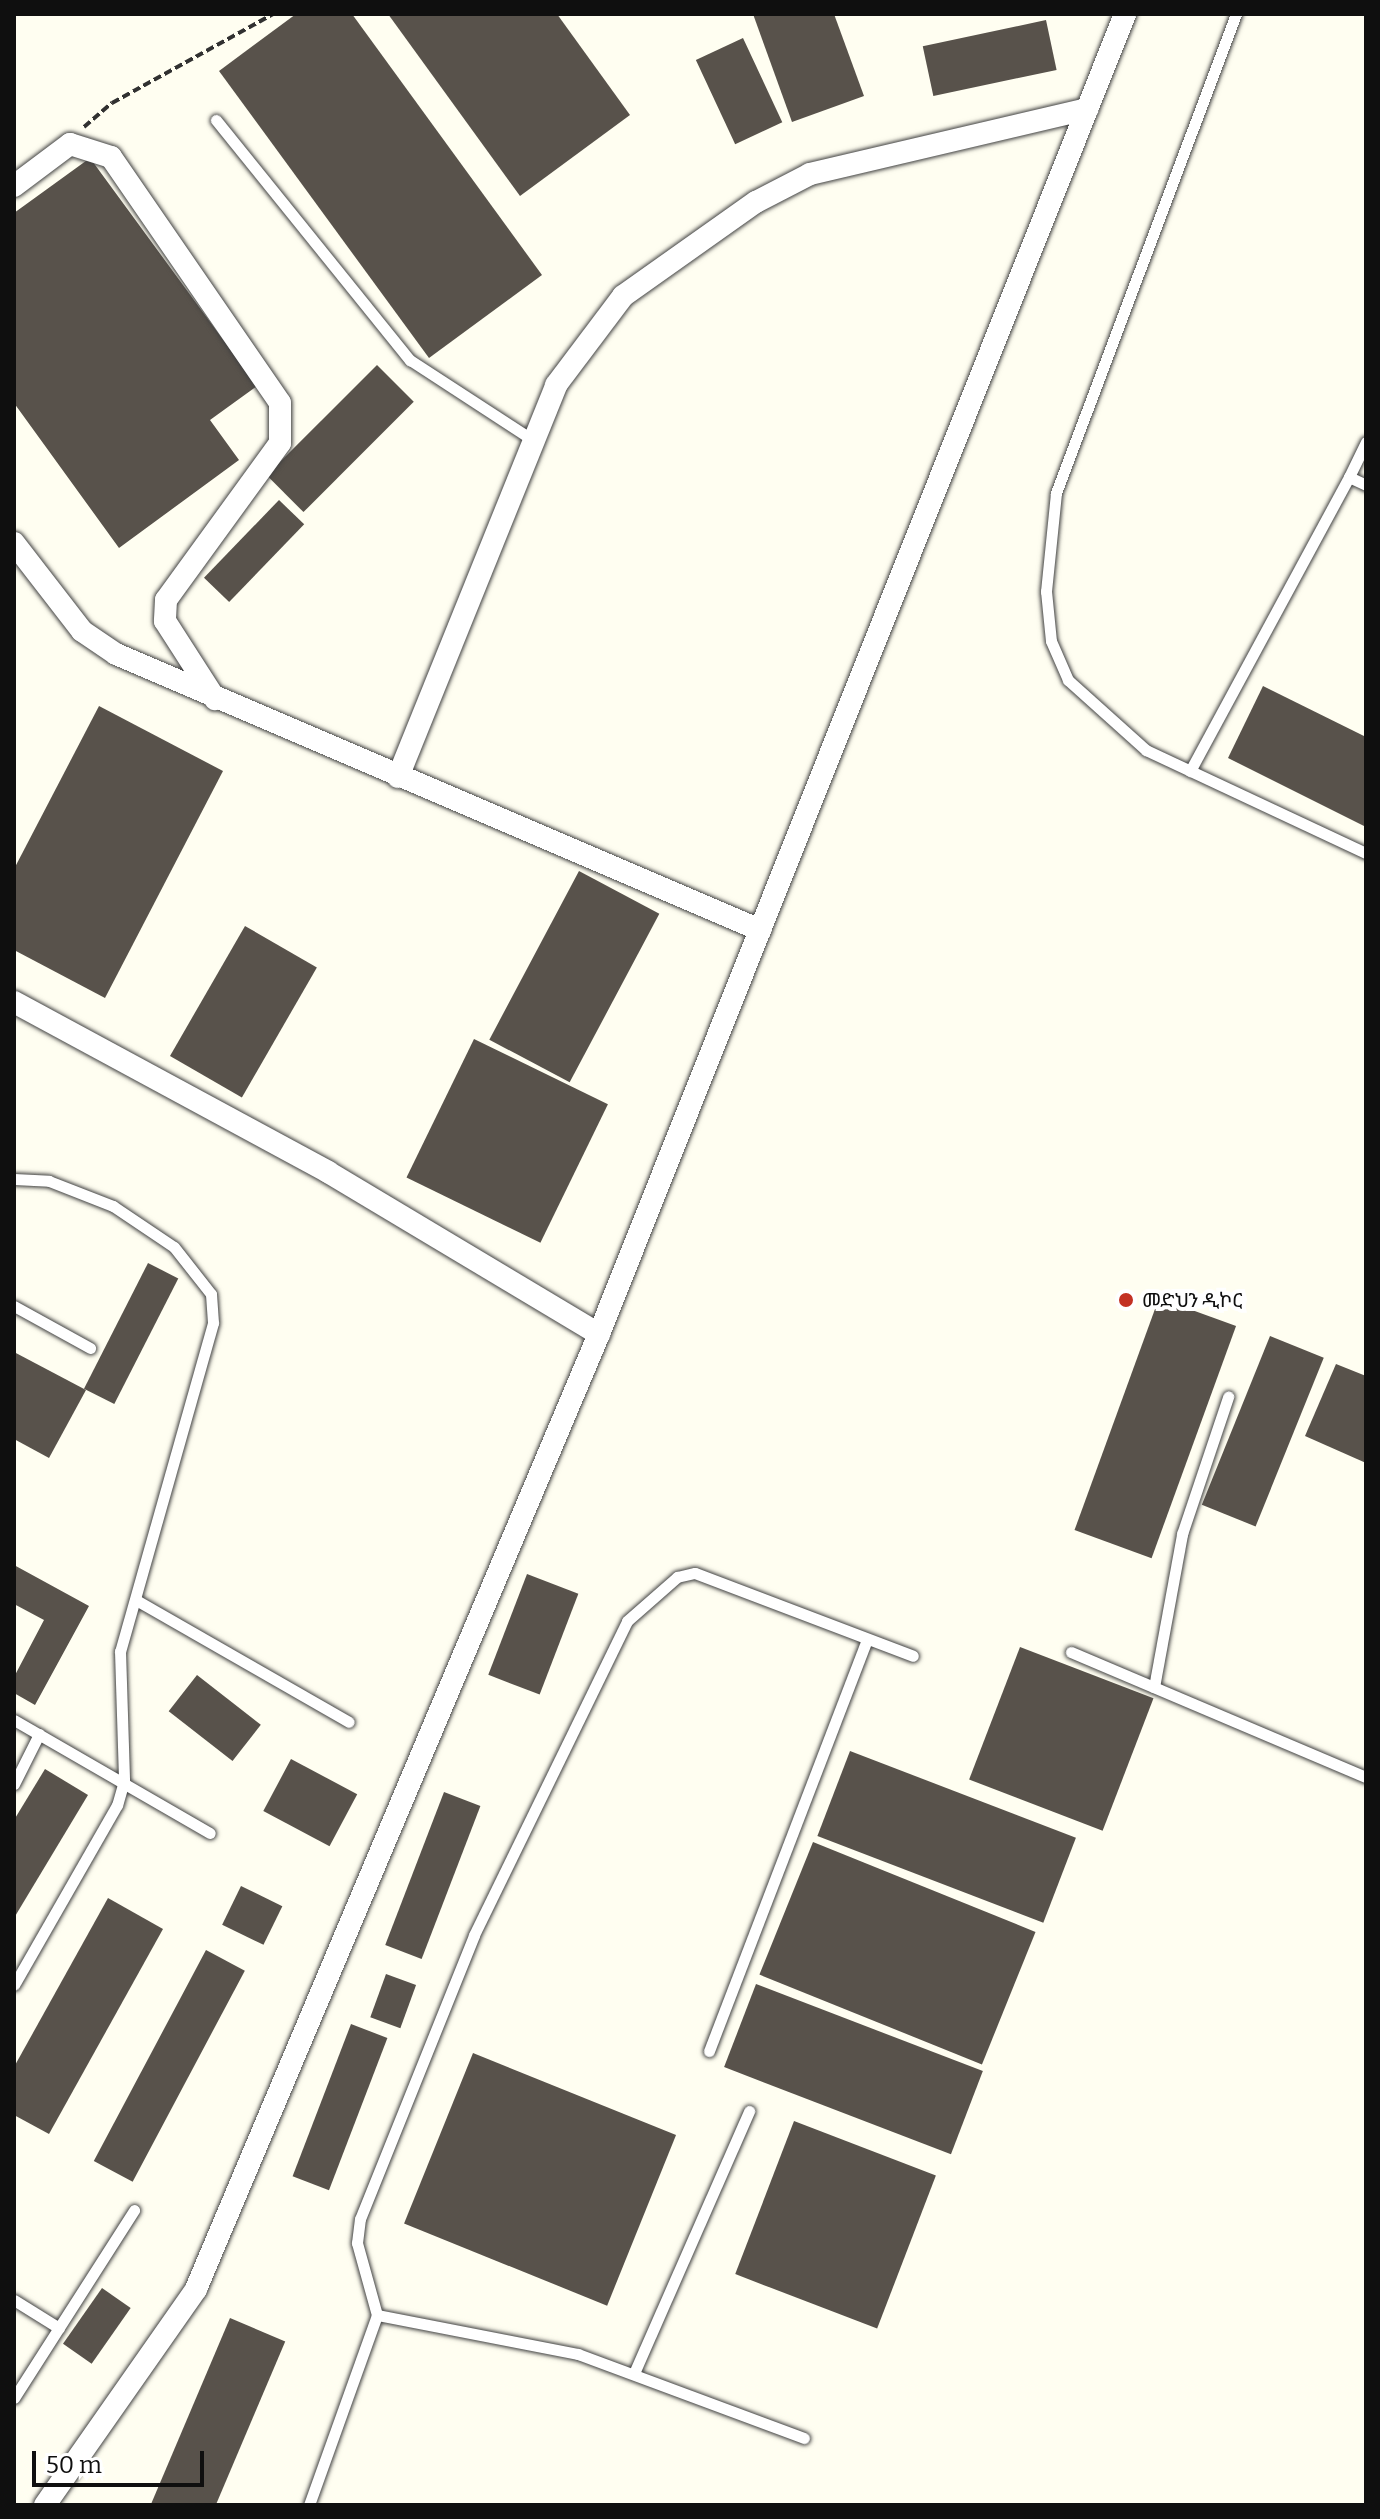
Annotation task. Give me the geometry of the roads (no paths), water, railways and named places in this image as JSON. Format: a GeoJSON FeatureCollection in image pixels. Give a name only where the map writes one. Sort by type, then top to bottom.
{"type":"FeatureCollection","features":[{"type":"Feature","properties":{"kind":"street"},"geometry":{"type":"LineString","coordinates":[[45,2505],[196,2289],[599,1334],[1125,14]]}},
{"type":"Feature","properties":{"kind":"street"},"geometry":{"type":"LineString","coordinates":[[398,777],[531,439],[581,344],[623,296],[756,202],[860,157],[1087,109]]}},
{"type":"Feature","properties":{"kind":"street"},"geometry":{"type":"LineString","coordinates":[[14,186],[70,144],[111,157],[127,171],[280,403],[280,443],[166,600],[165,621],[216,700]]}},
{"type":"Feature","properties":{"kind":"street"},"geometry":{"type":"LineString","coordinates":[[14,543],[82,631],[216,700],[760,930]]}},
{"type":"Feature","properties":{"kind":"street"},"geometry":{"type":"LineString","coordinates":[[14,1002],[328,1172],[599,1334]]}},
{"type":"Feature","properties":{"kind":"lane"},"geometry":{"type":"LineString","coordinates":[[1236,14],[1056,493],[1048,539],[1051,641],[1068,680],[1146,750],[1366,853]]}},
{"type":"Feature","properties":{"kind":"lane"},"geometry":{"type":"LineString","coordinates":[[216,120],[410,360],[531,439]]}},
{"type":"Feature","properties":{"kind":"lane"},"geometry":{"type":"LineString","coordinates":[[1190,771],[1366,442]]}},
{"type":"Feature","properties":{"kind":"lane"},"geometry":{"type":"LineString","coordinates":[[1349,477],[1366,485]]}},
{"type":"Feature","properties":{"kind":"lane"},"geometry":{"type":"LineString","coordinates":[[14,1179],[49,1181],[113,1206],[174,1247],[211,1294],[210,1349],[136,1600],[117,1676],[124,1781],[14,1985]]}},
{"type":"Feature","properties":{"kind":"lane"},"geometry":{"type":"LineString","coordinates":[[14,1306],[90,1348]]}},
{"type":"Feature","properties":{"kind":"lane"},"geometry":{"type":"LineString","coordinates":[[1154,1687],[1182,1534],[1228,1397]]}},
{"type":"Feature","properties":{"kind":"lane"},"geometry":{"type":"LineString","coordinates":[[309,2505],[377,2315],[357,2243],[360,2219],[474,1935],[627,1621],[677,1577],[695,1573],[866,1642],[913,1656]]}},
{"type":"Feature","properties":{"kind":"lane"},"geometry":{"type":"LineString","coordinates":[[136,1600],[349,1722]]}},
{"type":"Feature","properties":{"kind":"lane"},"geometry":{"type":"LineString","coordinates":[[709,2051],[866,1642]]}},
{"type":"Feature","properties":{"kind":"lane"},"geometry":{"type":"LineString","coordinates":[[1071,1652],[1366,1777]]}},
{"type":"Feature","properties":{"kind":"lane"},"geometry":{"type":"LineString","coordinates":[[14,1720],[210,1833]]}},
{"type":"Feature","properties":{"kind":"lane"},"geometry":{"type":"LineString","coordinates":[[14,1784],[39,1734]]}},
{"type":"Feature","properties":{"kind":"lane"},"geometry":{"type":"LineString","coordinates":[[635,2371],[749,2111]]}},
{"type":"Feature","properties":{"kind":"lane"},"geometry":{"type":"LineString","coordinates":[[14,2398],[134,2210]]}},
{"type":"Feature","properties":{"kind":"lane"},"geometry":{"type":"LineString","coordinates":[[14,2300],[59,2328]]}},
{"type":"Feature","properties":{"kind":"lane"},"geometry":{"type":"LineString","coordinates":[[377,2315],[635,2371],[804,2438]]}},
{"type":"Feature","properties":{"kind":"place","name":"መድህን ዲኮር"},"geometry":{"type":"Point","coordinates":[1126,1300]}}]}
